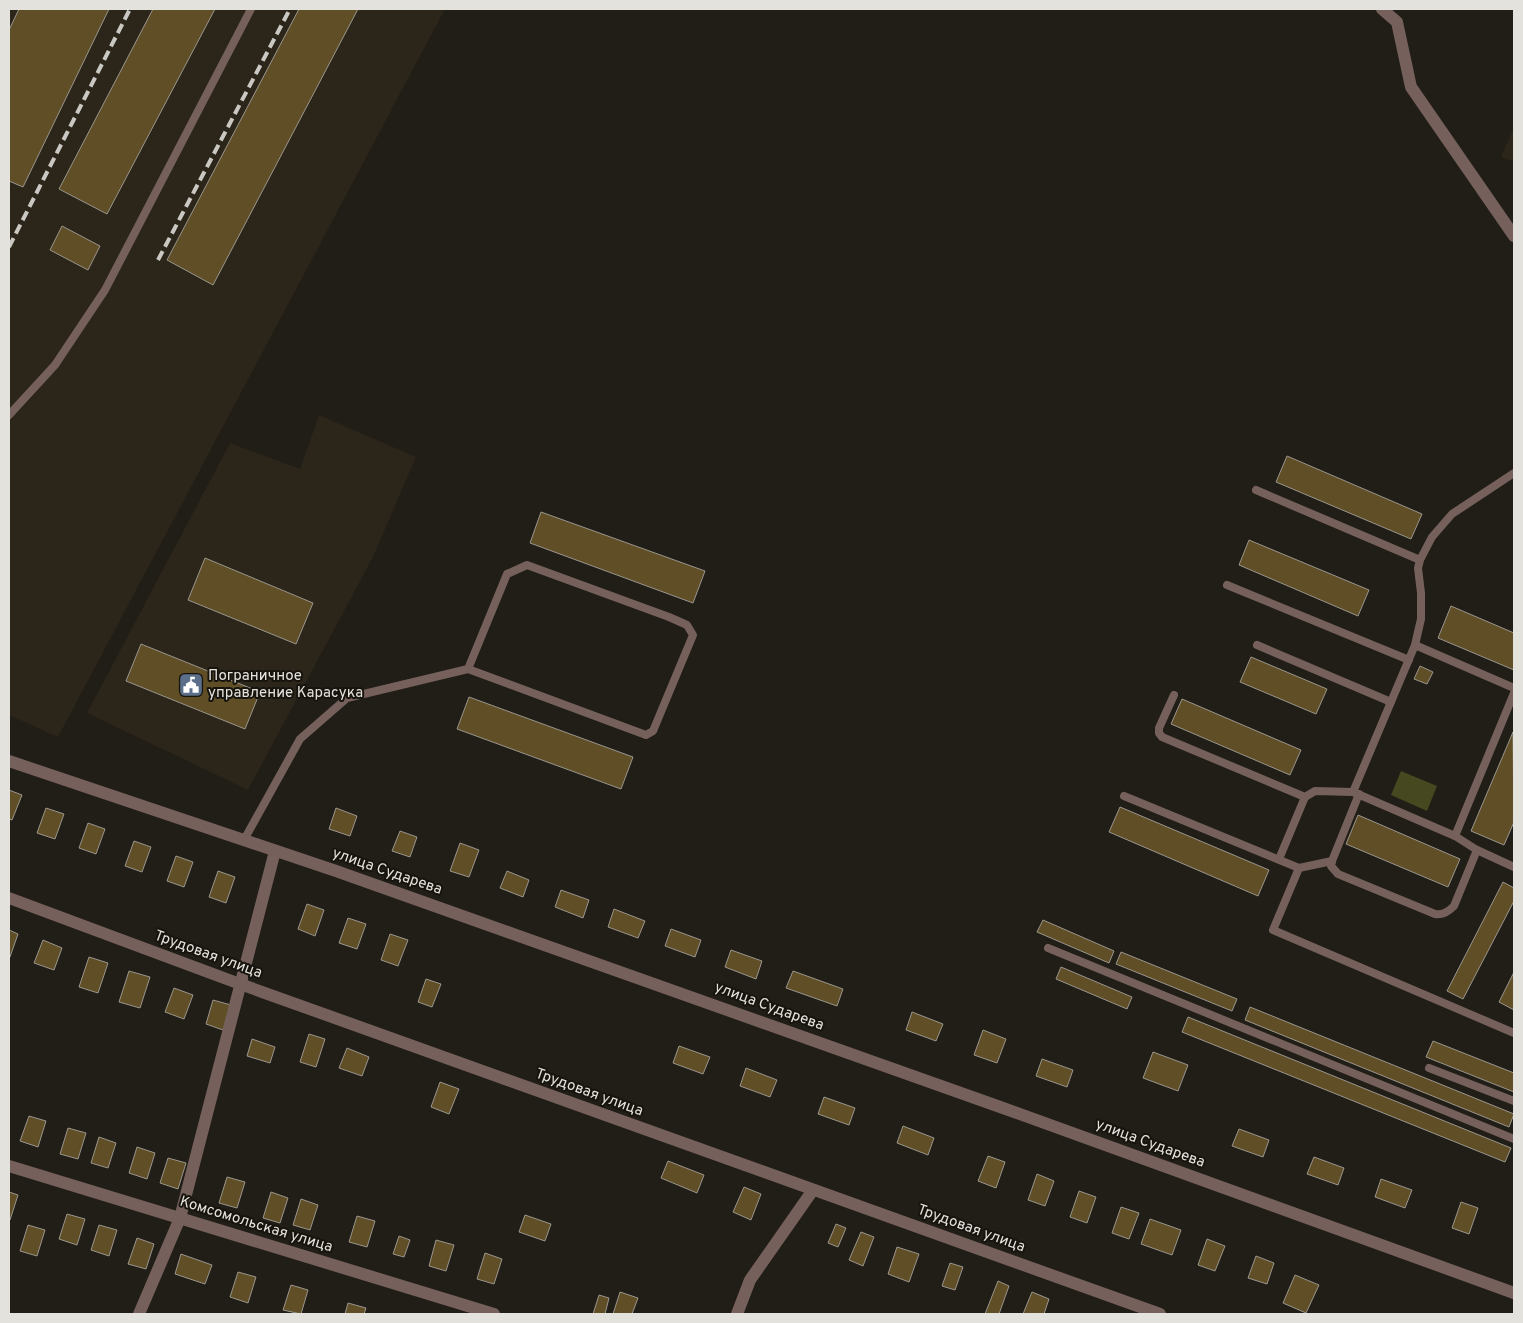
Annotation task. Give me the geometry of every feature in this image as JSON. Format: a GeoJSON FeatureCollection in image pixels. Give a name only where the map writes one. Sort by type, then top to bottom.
{"type":"FeatureCollection","features":[{"type":"Feature","properties":{"kind":"street"},"geometry":{"type":"LineString","coordinates":[[1382,9],[1397,22],[1411,87],[1514,236]]}},
{"type":"Feature","properties":{"kind":"street","name":"улица Сударева"},"geometry":{"type":"LineString","coordinates":[[9,762],[336,871],[993,1104],[1514,1293]]}},
{"type":"Feature","properties":{"kind":"street"},"geometry":{"type":"LineString","coordinates":[[139,1314],[180,1218],[275,851]]}},
{"type":"Feature","properties":{"kind":"street","name":"Трудовая улица"},"geometry":{"type":"LineString","coordinates":[[9,898],[240,984],[1160,1314]]}},
{"type":"Feature","properties":{"kind":"street","name":"Комсомольская улица"},"geometry":{"type":"LineString","coordinates":[[9,1166],[494,1314]]}},
{"type":"Feature","properties":{"kind":"street"},"geometry":{"type":"LineString","coordinates":[[738,1314],[750,1280],[813,1190]]}},
{"type":"Feature","properties":{"kind":"lane"},"geometry":{"type":"LineString","coordinates":[[9,415],[55,365],[105,290],[251,9]]}},
{"type":"Feature","properties":{"kind":"lane"},"geometry":{"type":"LineString","coordinates":[[1477,850],[1454,906],[1442,914],[1435,914],[1338,874],[1331,866],[1356,793],[1415,644],[1422,619],[1418,575],[1420,560],[1432,537],[1452,514],[1514,473]]}},
{"type":"Feature","properties":{"kind":"lane"},"geometry":{"type":"LineString","coordinates":[[1256,490],[1420,560]]}},
{"type":"Feature","properties":{"kind":"lane"},"geometry":{"type":"LineString","coordinates":[[244,840],[300,739],[347,698],[468,669],[646,735],[653,731],[693,635],[687,625],[669,617],[527,565],[507,574],[468,669]]}},
{"type":"Feature","properties":{"kind":"lane"},"geometry":{"type":"LineString","coordinates":[[1228,585],[1409,660]]}},
{"type":"Feature","properties":{"kind":"lane"},"geometry":{"type":"LineString","coordinates":[[1415,644],[1514,688]]}},
{"type":"Feature","properties":{"kind":"lane"},"geometry":{"type":"LineString","coordinates":[[1257,645],[1391,702]]}},
{"type":"Feature","properties":{"kind":"lane"},"geometry":{"type":"LineString","coordinates":[[1455,836],[1510,714],[1514,693]]}},
{"type":"Feature","properties":{"kind":"lane"},"geometry":{"type":"LineString","coordinates":[[1174,695],[1159,728],[1159,733],[1162,737],[1305,797]]}},
{"type":"Feature","properties":{"kind":"lane"},"geometry":{"type":"LineString","coordinates":[[1279,859],[1305,797],[1315,791],[1356,793],[1455,836],[1477,850],[1514,867]]}},
{"type":"Feature","properties":{"kind":"lane"},"geometry":{"type":"LineString","coordinates":[[1124,796],[1299,868],[1332,861]]}},
{"type":"Feature","properties":{"kind":"lane"},"geometry":{"type":"LineString","coordinates":[[1299,868],[1273,930],[1514,1033]]}},
{"type":"Feature","properties":{"kind":"lane"},"geometry":{"type":"LineString","coordinates":[[1048,948],[1514,1139]]}},
{"type":"Feature","properties":{"kind":"lane"},"geometry":{"type":"LineString","coordinates":[[1429,1068],[1514,1101]]}},
{"type":"Feature","properties":{"kind":"shaded area"},"geometry":{"type":"Polygon","coordinates":[[[9,9],[445,9],[58,737],[9,715],[9,9]]]}},
{"type":"Feature","properties":{"kind":"shaded area"},"geometry":{"type":"Polygon","coordinates":[[[1514,127],[1514,162],[1501,157],[1514,127]]]}},
{"type":"Feature","properties":{"kind":"shaded area"},"geometry":{"type":"Polygon","coordinates":[[[319,415],[416,457],[373,557],[248,790],[87,713],[230,443],[300,469],[319,415]]]}},
{"type":"Feature","properties":{"kind":"green space"},"geometry":{"type":"Polygon","coordinates":[[[1401,771],[1437,786],[1427,811],[1391,795],[1401,771]]]}},
{"type":"Feature","properties":{"kind":"building"},"geometry":{"type":"Polygon","coordinates":[[[19,9],[109,9],[23,187],[9,181],[9,30],[19,9]]]}},
{"type":"Feature","properties":{"kind":"building"},"geometry":{"type":"Polygon","coordinates":[[[153,9],[215,9],[107,214],[59,189],[153,9]]]}},
{"type":"Feature","properties":{"kind":"building"},"geometry":{"type":"Polygon","coordinates":[[[299,9],[358,9],[213,285],[167,260],[299,9]]]}},
{"type":"Feature","properties":{"kind":"building"},"geometry":{"type":"Polygon","coordinates":[[[62,226],[100,246],[88,270],[50,250],[62,226]]]}},
{"type":"Feature","properties":{"kind":"building"},"geometry":{"type":"Polygon","coordinates":[[[1287,456],[1422,514],[1411,539],[1276,482],[1287,456]]]}},
{"type":"Feature","properties":{"kind":"building"},"geometry":{"type":"Polygon","coordinates":[[[541,512],[705,571],[693,603],[530,543],[541,512]]]}},
{"type":"Feature","properties":{"kind":"building"},"geometry":{"type":"Polygon","coordinates":[[[1249,540],[1369,590],[1358,616],[1239,565],[1249,540]]]}},
{"type":"Feature","properties":{"kind":"building"},"geometry":{"type":"Polygon","coordinates":[[[205,558],[313,603],[296,644],[188,600],[205,558]]]}},
{"type":"Feature","properties":{"kind":"building"},"geometry":{"type":"Polygon","coordinates":[[[1451,606],[1514,633],[1514,670],[1438,638],[1451,606]]]}},
{"type":"Feature","properties":{"kind":"building"},"geometry":{"type":"Polygon","coordinates":[[[141,644],[260,692],[245,729],[126,681],[141,644]]]}},
{"type":"Feature","properties":{"kind":"building"},"geometry":{"type":"Polygon","coordinates":[[[1251,657],[1327,689],[1316,714],[1240,682],[1251,657]]]}},
{"type":"Feature","properties":{"kind":"building"},"geometry":{"type":"Polygon","coordinates":[[[1420,666],[1433,672],[1427,684],[1414,679],[1420,666]]]}},
{"type":"Feature","properties":{"kind":"building"},"geometry":{"type":"Polygon","coordinates":[[[469,697],[633,757],[621,789],[457,729],[469,697]]]}},
{"type":"Feature","properties":{"kind":"building"},"geometry":{"type":"Polygon","coordinates":[[[1182,699],[1301,750],[1290,775],[1171,724],[1182,699]]]}},
{"type":"Feature","properties":{"kind":"building"},"geometry":{"type":"Polygon","coordinates":[[[1513,732],[1514,822],[1504,845],[1471,831],[1513,732]]]}},
{"type":"Feature","properties":{"kind":"building"},"geometry":{"type":"Polygon","coordinates":[[[9,790],[22,795],[12,820],[9,819],[9,790]]]}},
{"type":"Feature","properties":{"kind":"building"},"geometry":{"type":"Polygon","coordinates":[[[1120,807],[1269,870],[1258,896],[1109,832],[1120,807]]]}},
{"type":"Feature","properties":{"kind":"building"},"geometry":{"type":"Polygon","coordinates":[[[46,808],[64,814],[55,839],[37,833],[46,808]]]}},
{"type":"Feature","properties":{"kind":"building"},"geometry":{"type":"Polygon","coordinates":[[[336,808],[357,816],[350,836],[329,829],[336,808]]]}},
{"type":"Feature","properties":{"kind":"building"},"geometry":{"type":"Polygon","coordinates":[[[1358,815],[1460,859],[1448,887],[1346,844],[1358,815]]]}},
{"type":"Feature","properties":{"kind":"building"},"geometry":{"type":"Polygon","coordinates":[[[88,823],[105,829],[96,854],[79,848],[88,823]]]}},
{"type":"Feature","properties":{"kind":"building"},"geometry":{"type":"Polygon","coordinates":[[[400,831],[417,837],[410,857],[392,851],[400,831]]]}},
{"type":"Feature","properties":{"kind":"building"},"geometry":{"type":"Polygon","coordinates":[[[134,841],[151,847],[142,872],[125,866],[134,841]]]}},
{"type":"Feature","properties":{"kind":"building"},"geometry":{"type":"Polygon","coordinates":[[[460,843],[479,850],[469,877],[450,871],[460,843]]]}},
{"type":"Feature","properties":{"kind":"building"},"geometry":{"type":"Polygon","coordinates":[[[176,856],[193,862],[184,887],[167,881],[176,856]]]}},
{"type":"Feature","properties":{"kind":"building"},"geometry":{"type":"Polygon","coordinates":[[[218,871],[235,877],[226,903],[209,897],[218,871]]]}},
{"type":"Feature","properties":{"kind":"building"},"geometry":{"type":"Polygon","coordinates":[[[507,871],[529,880],[523,897],[500,888],[507,871]]]}},
{"type":"Feature","properties":{"kind":"building"},"geometry":{"type":"Polygon","coordinates":[[[1503,882],[1514,888],[1514,901],[1463,999],[1447,991],[1503,882]]]}},
{"type":"Feature","properties":{"kind":"building"},"geometry":{"type":"Polygon","coordinates":[[[561,890],[589,900],[583,918],[555,907],[561,890]]]}},
{"type":"Feature","properties":{"kind":"building"},"geometry":{"type":"Polygon","coordinates":[[[307,904],[324,910],[315,936],[298,929],[307,904]]]}},
{"type":"Feature","properties":{"kind":"building"},"geometry":{"type":"Polygon","coordinates":[[[614,909],[645,921],[638,938],[608,927],[614,909]]]}},
{"type":"Feature","properties":{"kind":"building"},"geometry":{"type":"Polygon","coordinates":[[[348,918],[366,924],[357,949],[339,943],[348,918]]]}},
{"type":"Feature","properties":{"kind":"building"},"geometry":{"type":"Polygon","coordinates":[[[1043,920],[1114,951],[1109,963],[1037,932],[1043,920]]]}},
{"type":"Feature","properties":{"kind":"building"},"geometry":{"type":"Polygon","coordinates":[[[671,929],[701,940],[695,957],[665,946],[671,929]]]}},
{"type":"Feature","properties":{"kind":"building"},"geometry":{"type":"Polygon","coordinates":[[[9,930],[18,934],[10,957],[9,956],[9,930]]]}},
{"type":"Feature","properties":{"kind":"building"},"geometry":{"type":"Polygon","coordinates":[[[390,934],[408,940],[398,966],[381,960],[390,934]]]}},
{"type":"Feature","properties":{"kind":"building"},"geometry":{"type":"Polygon","coordinates":[[[43,940],[62,948],[54,970],[34,963],[43,940]]]}},
{"type":"Feature","properties":{"kind":"building"},"geometry":{"type":"Polygon","coordinates":[[[731,950],[762,961],[756,979],[725,967],[731,950]]]}},
{"type":"Feature","properties":{"kind":"building"},"geometry":{"type":"Polygon","coordinates":[[[1121,952],[1237,999],[1232,1011],[1116,964],[1121,952]]]}},
{"type":"Feature","properties":{"kind":"building"},"geometry":{"type":"Polygon","coordinates":[[[89,957],[108,963],[98,993],[79,987],[89,957]]]}},
{"type":"Feature","properties":{"kind":"building"},"geometry":{"type":"Polygon","coordinates":[[[1061,967],[1132,997],[1127,1009],[1056,979],[1061,967]]]}},
{"type":"Feature","properties":{"kind":"building"},"geometry":{"type":"Polygon","coordinates":[[[129,971],[150,977],[140,1008],[119,1002],[129,971]]]}},
{"type":"Feature","properties":{"kind":"building"},"geometry":{"type":"Polygon","coordinates":[[[793,971],[843,989],[837,1006],[786,988],[793,971]]]}},
{"type":"Feature","properties":{"kind":"building"},"geometry":{"type":"Polygon","coordinates":[[[1514,972],[1514,1010],[1499,1002],[1514,972]]]}},
{"type":"Feature","properties":{"kind":"building"},"geometry":{"type":"Polygon","coordinates":[[[426,979],[441,984],[432,1007],[418,1002],[426,979]]]}},
{"type":"Feature","properties":{"kind":"building"},"geometry":{"type":"Polygon","coordinates":[[[174,988],[193,995],[184,1019],[165,1012],[174,988]]]}},
{"type":"Feature","properties":{"kind":"building"},"geometry":{"type":"Polygon","coordinates":[[[213,1000],[231,1005],[223,1030],[206,1024],[213,1000]]]}},
{"type":"Feature","properties":{"kind":"building"},"geometry":{"type":"Polygon","coordinates":[[[1250,1007],[1514,1114],[1509,1127],[1245,1020],[1250,1007]]]}},
{"type":"Feature","properties":{"kind":"building"},"geometry":{"type":"Polygon","coordinates":[[[912,1012],[943,1024],[936,1041],[906,1030],[912,1012]]]}},
{"type":"Feature","properties":{"kind":"building"},"geometry":{"type":"Polygon","coordinates":[[[1188,1017],[1511,1148],[1505,1162],[1182,1032],[1188,1017]]]}},
{"type":"Feature","properties":{"kind":"building"},"geometry":{"type":"Polygon","coordinates":[[[983,1030],[1006,1039],[997,1063],[974,1055],[983,1030]]]}},
{"type":"Feature","properties":{"kind":"building"},"geometry":{"type":"Polygon","coordinates":[[[309,1034],[325,1039],[316,1067],[300,1062],[309,1034]]]}},
{"type":"Feature","properties":{"kind":"building"},"geometry":{"type":"Polygon","coordinates":[[[252,1039],[275,1047],[270,1063],[247,1056],[252,1039]]]}},
{"type":"Feature","properties":{"kind":"building"},"geometry":{"type":"Polygon","coordinates":[[[1433,1041],[1514,1073],[1514,1092],[1426,1057],[1433,1041]]]}},
{"type":"Feature","properties":{"kind":"building"},"geometry":{"type":"Polygon","coordinates":[[[679,1046],[710,1057],[703,1074],[673,1063],[679,1046]]]}},
{"type":"Feature","properties":{"kind":"building"},"geometry":{"type":"Polygon","coordinates":[[[347,1048],[369,1057],[362,1076],[339,1068],[347,1048]]]}},
{"type":"Feature","properties":{"kind":"building"},"geometry":{"type":"Polygon","coordinates":[[[1153,1052],[1188,1065],[1178,1091],[1143,1078],[1153,1052]]]}},
{"type":"Feature","properties":{"kind":"building"},"geometry":{"type":"Polygon","coordinates":[[[1042,1059],[1073,1070],[1067,1087],[1036,1076],[1042,1059]]]}},
{"type":"Feature","properties":{"kind":"building"},"geometry":{"type":"Polygon","coordinates":[[[746,1068],[777,1080],[770,1097],[740,1086],[746,1068]]]}},
{"type":"Feature","properties":{"kind":"building"},"geometry":{"type":"Polygon","coordinates":[[[440,1082],[459,1089],[449,1114],[431,1107],[440,1082]]]}},
{"type":"Feature","properties":{"kind":"building"},"geometry":{"type":"Polygon","coordinates":[[[824,1097],[855,1108],[849,1125],[818,1114],[824,1097]]]}},
{"type":"Feature","properties":{"kind":"building"},"geometry":{"type":"Polygon","coordinates":[[[29,1116],[46,1121],[38,1147],[20,1141],[29,1116]]]}},
{"type":"Feature","properties":{"kind":"building"},"geometry":{"type":"Polygon","coordinates":[[[903,1126],[934,1138],[928,1155],[897,1143],[903,1126]]]}},
{"type":"Feature","properties":{"kind":"building"},"geometry":{"type":"Polygon","coordinates":[[[68,1128],[86,1133],[78,1159],[60,1154],[68,1128]]]}},
{"type":"Feature","properties":{"kind":"building"},"geometry":{"type":"Polygon","coordinates":[[[1239,1129],[1269,1140],[1263,1157],[1232,1146],[1239,1129]]]}},
{"type":"Feature","properties":{"kind":"building"},"geometry":{"type":"Polygon","coordinates":[[[99,1137],[116,1143],[108,1168],[91,1163],[99,1137]]]}},
{"type":"Feature","properties":{"kind":"building"},"geometry":{"type":"Polygon","coordinates":[[[137,1147],[155,1153],[147,1179],[129,1173],[137,1147]]]}},
{"type":"Feature","properties":{"kind":"building"},"geometry":{"type":"Polygon","coordinates":[[[988,1156],[1005,1162],[996,1188],[978,1181],[988,1156]]]}},
{"type":"Feature","properties":{"kind":"building"},"geometry":{"type":"Polygon","coordinates":[[[1314,1157],[1344,1168],[1338,1185],[1307,1174],[1314,1157]]]}},
{"type":"Feature","properties":{"kind":"building"},"geometry":{"type":"Polygon","coordinates":[[[168,1158],[186,1163],[178,1189],[160,1183],[168,1158]]]}},
{"type":"Feature","properties":{"kind":"building"},"geometry":{"type":"Polygon","coordinates":[[[668,1161],[704,1175],[697,1193],[661,1178],[668,1161]]]}},
{"type":"Feature","properties":{"kind":"building"},"geometry":{"type":"Polygon","coordinates":[[[1037,1174],[1054,1181],[1045,1206],[1028,1200],[1037,1174]]]}},
{"type":"Feature","properties":{"kind":"building"},"geometry":{"type":"Polygon","coordinates":[[[227,1177],[245,1182],[237,1208],[219,1203],[227,1177]]]}},
{"type":"Feature","properties":{"kind":"building"},"geometry":{"type":"Polygon","coordinates":[[[1381,1179],[1412,1190],[1405,1208],[1375,1197],[1381,1179]]]}},
{"type":"Feature","properties":{"kind":"building"},"geometry":{"type":"Polygon","coordinates":[[[744,1187],[761,1194],[751,1220],[733,1212],[744,1187]]]}},
{"type":"Feature","properties":{"kind":"building"},"geometry":{"type":"Polygon","coordinates":[[[1079,1191],[1096,1197],[1087,1223],[1070,1217],[1079,1191]]]}},
{"type":"Feature","properties":{"kind":"building"},"geometry":{"type":"Polygon","coordinates":[[[9,1192],[18,1195],[10,1220],[9,1220],[9,1192]]]}},
{"type":"Feature","properties":{"kind":"building"},"geometry":{"type":"Polygon","coordinates":[[[271,1192],[288,1198],[280,1223],[263,1218],[271,1192]]]}},
{"type":"Feature","properties":{"kind":"building"},"geometry":{"type":"Polygon","coordinates":[[[301,1199],[318,1205],[310,1230],[293,1225],[301,1199]]]}},
{"type":"Feature","properties":{"kind":"building"},"geometry":{"type":"Polygon","coordinates":[[[1461,1202],[1478,1208],[1469,1234],[1452,1228],[1461,1202]]]}},
{"type":"Feature","properties":{"kind":"building"},"geometry":{"type":"Polygon","coordinates":[[[1121,1207],[1139,1213],[1129,1239],[1112,1233],[1121,1207]]]}},
{"type":"Feature","properties":{"kind":"building"},"geometry":{"type":"Polygon","coordinates":[[[67,1214],[85,1219],[77,1245],[59,1239],[67,1214]]]}},
{"type":"Feature","properties":{"kind":"building"},"geometry":{"type":"Polygon","coordinates":[[[525,1215],[551,1224],[545,1241],[519,1232],[525,1215]]]}},
{"type":"Feature","properties":{"kind":"building"},"geometry":{"type":"Polygon","coordinates":[[[357,1216],[375,1221],[367,1247],[349,1242],[357,1216]]]}},
{"type":"Feature","properties":{"kind":"building"},"geometry":{"type":"Polygon","coordinates":[[[1150,1219],[1181,1230],[1172,1255],[1141,1244],[1150,1219]]]}},
{"type":"Feature","properties":{"kind":"building"},"geometry":{"type":"Polygon","coordinates":[[[836,1224],[846,1228],[838,1247],[828,1243],[836,1224]]]}},
{"type":"Feature","properties":{"kind":"building"},"geometry":{"type":"Polygon","coordinates":[[[28,1225],[45,1230],[37,1256],[20,1251],[28,1225]]]}},
{"type":"Feature","properties":{"kind":"building"},"geometry":{"type":"Polygon","coordinates":[[[99,1225],[117,1230],[109,1256],[91,1250],[99,1225]]]}},
{"type":"Feature","properties":{"kind":"building"},"geometry":{"type":"Polygon","coordinates":[[[861,1232],[874,1237],[863,1266],[849,1260],[861,1232]]]}},
{"type":"Feature","properties":{"kind":"building"},"geometry":{"type":"Polygon","coordinates":[[[399,1236],[410,1240],[404,1257],[393,1254],[399,1236]]]}},
{"type":"Feature","properties":{"kind":"building"},"geometry":{"type":"Polygon","coordinates":[[[137,1238],[154,1244],[146,1269],[128,1264],[137,1238]]]}},
{"type":"Feature","properties":{"kind":"building"},"geometry":{"type":"Polygon","coordinates":[[[1207,1239],[1225,1246],[1215,1271],[1198,1265],[1207,1239]]]}},
{"type":"Feature","properties":{"kind":"building"},"geometry":{"type":"Polygon","coordinates":[[[436,1240],[454,1245],[446,1271],[429,1266],[436,1240]]]}},
{"type":"Feature","properties":{"kind":"building"},"geometry":{"type":"Polygon","coordinates":[[[897,1247],[919,1254],[909,1282],[888,1274],[897,1247]]]}},
{"type":"Feature","properties":{"kind":"building"},"geometry":{"type":"Polygon","coordinates":[[[485,1253],[502,1259],[494,1284],[477,1279],[485,1253]]]}},
{"type":"Feature","properties":{"kind":"building"},"geometry":{"type":"Polygon","coordinates":[[[181,1254],[212,1265],[205,1284],[175,1274],[181,1254]]]}},
{"type":"Feature","properties":{"kind":"building"},"geometry":{"type":"Polygon","coordinates":[[[1256,1256],[1274,1263],[1267,1284],[1248,1278],[1256,1256]]]}},
{"type":"Feature","properties":{"kind":"building"},"geometry":{"type":"Polygon","coordinates":[[[950,1263],[963,1267],[955,1290],[942,1286],[950,1263]]]}},
{"type":"Feature","properties":{"kind":"building"},"geometry":{"type":"Polygon","coordinates":[[[238,1272],[256,1277],[248,1303],[230,1297],[238,1272]]]}},
{"type":"Feature","properties":{"kind":"building"},"geometry":{"type":"Polygon","coordinates":[[[1295,1275],[1319,1285],[1306,1313],[1283,1303],[1295,1275]]]}},
{"type":"Feature","properties":{"kind":"building"},"geometry":{"type":"Polygon","coordinates":[[[998,1281],[1009,1286],[999,1314],[985,1314],[998,1281]]]}},
{"type":"Feature","properties":{"kind":"building"},"geometry":{"type":"Polygon","coordinates":[[[291,1285],[308,1290],[301,1314],[283,1310],[291,1285]]]}},
{"type":"Feature","properties":{"kind":"building"},"geometry":{"type":"Polygon","coordinates":[[[620,1292],[638,1298],[632,1314],[613,1314],[620,1292]]]}},
{"type":"Feature","properties":{"kind":"building"},"geometry":{"type":"Polygon","coordinates":[[[1032,1292],[1049,1299],[1044,1314],[1023,1314],[1032,1292]]]}},
{"type":"Feature","properties":{"kind":"building"},"geometry":{"type":"Polygon","coordinates":[[[599,1295],[609,1298],[605,1314],[593,1314],[599,1295]]]}},
{"type":"Feature","properties":{"kind":"building"},"geometry":{"type":"Polygon","coordinates":[[[348,1303],[366,1308],[364,1314],[345,1314],[348,1303]]]}},
{"type":"Feature","properties":{"kind":"railway"},"geometry":{"type":"LineString","coordinates":[[9,247],[130,9]]}},
{"type":"Feature","properties":{"kind":"railway"},"geometry":{"type":"LineString","coordinates":[[158,260],[290,9]]}},
{"type":"Feature","properties":{"kind":"place","name":"Пограничное управление Карасука"},"geometry":{"type":"Point","coordinates":[191,685]}}]}
